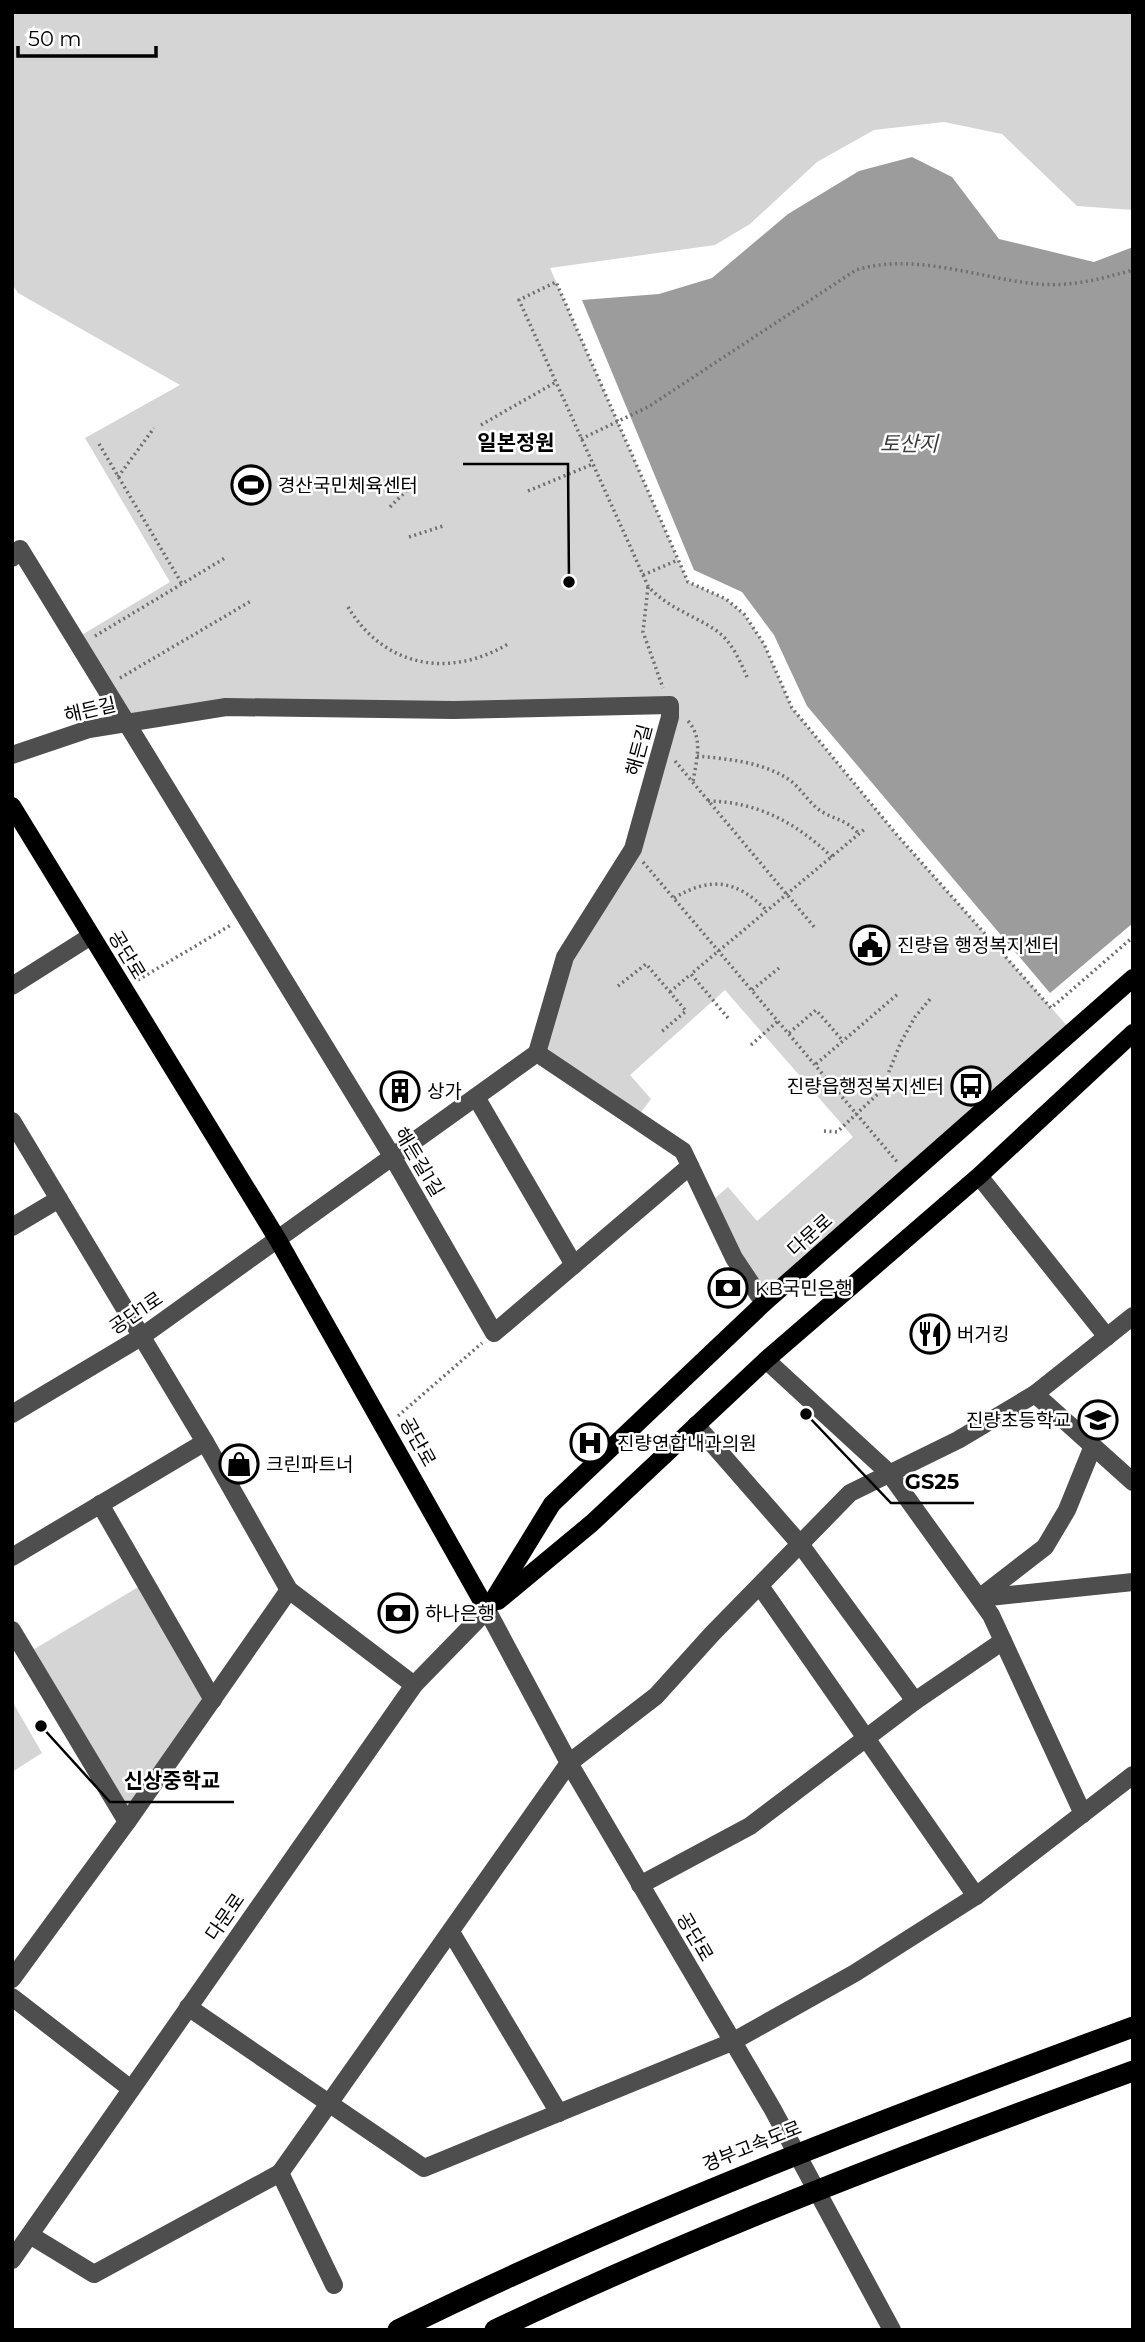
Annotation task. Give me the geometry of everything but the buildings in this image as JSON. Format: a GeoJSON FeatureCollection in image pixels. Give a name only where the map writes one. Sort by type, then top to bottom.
{"type":"FeatureCollection","features":[{"type":"Feature","properties":{"kind":"highway","name":"경부고속도로"},"geometry":{"type":"LineString","coordinates":[[398,2330],[635,2219],[708,2188],[843,2134],[1133,2027]]}},
{"type":"Feature","properties":{"kind":"highway"},"geometry":{"type":"LineString","coordinates":[[495,2330],[633,2266],[774,2206],[1133,2071]]}},
{"type":"Feature","properties":{"kind":"main road","name":"공단로"},"geometry":{"type":"LineString","coordinates":[[12,806],[278,1240],[487,1610]]}},
{"type":"Feature","properties":{"kind":"main road","name":"다문로"},"geometry":{"type":"LineString","coordinates":[[487,1610],[552,1504],[764,1303],[1133,978]]}},
{"type":"Feature","properties":{"kind":"main road","name":"다문로"},"geometry":{"type":"LineString","coordinates":[[487,1610],[592,1523],[766,1360],[979,1176],[1133,1033]]}},
{"type":"Feature","properties":{"kind":"street","name":"해든길1길"},"geometry":{"type":"LineString","coordinates":[[12,558],[20,549],[392,1156],[494,1333]]}},
{"type":"Feature","properties":{"kind":"street","name":"해든길"},"geometry":{"type":"LineString","coordinates":[[12,755],[89,729],[226,706],[454,710],[670,705],[670,717],[633,849],[565,957],[537,1053]]}},
{"type":"Feature","properties":{"kind":"street"},"geometry":{"type":"LineString","coordinates":[[12,985],[91,936]]}},
{"type":"Feature","properties":{"kind":"street"},"geometry":{"type":"LineString","coordinates":[[537,1053],[684,1151],[734,1258],[764,1303]]}},
{"type":"Feature","properties":{"kind":"street","name":"공단1로"},"geometry":{"type":"LineString","coordinates":[[12,1414],[141,1336],[537,1053]]}},
{"type":"Feature","properties":{"kind":"street"},"geometry":{"type":"LineString","coordinates":[[476,1097],[574,1265]]}},
{"type":"Feature","properties":{"kind":"street"},"geometry":{"type":"LineString","coordinates":[[12,1121],[205,1442],[289,1590],[414,1685]]}},
{"type":"Feature","properties":{"kind":"street"},"geometry":{"type":"LineString","coordinates":[[494,1333],[690,1166]]}},
{"type":"Feature","properties":{"kind":"street"},"geometry":{"type":"LineString","coordinates":[[979,1176],[1107,1337]]}},
{"type":"Feature","properties":{"kind":"street"},"geometry":{"type":"LineString","coordinates":[[12,1227],[60,1199]]}},
{"type":"Feature","properties":{"kind":"street"},"geometry":{"type":"LineString","coordinates":[[30,2235],[94,2274],[280,2173],[331,2105],[569,1763],[656,1696],[850,1493],[958,1440],[1035,1394],[1133,1317]]}},
{"type":"Feature","properties":{"kind":"street"},"geometry":{"type":"LineString","coordinates":[[766,1360],[889,1474],[991,1615],[1083,1814]]}},
{"type":"Feature","properties":{"kind":"street"},"geometry":{"type":"LineString","coordinates":[[1035,1394],[1133,1482]]}},
{"type":"Feature","properties":{"kind":"street"},"geometry":{"type":"LineString","coordinates":[[696,1425],[800,1544],[915,1701]]}},
{"type":"Feature","properties":{"kind":"street"},"geometry":{"type":"LineString","coordinates":[[12,1557],[205,1442]]}},
{"type":"Feature","properties":{"kind":"street"},"geometry":{"type":"LineString","coordinates":[[979,1598],[1045,1547],[1067,1510],[1093,1446]]}},
{"type":"Feature","properties":{"kind":"street"},"geometry":{"type":"LineString","coordinates":[[100,1504],[213,1700]]}},
{"type":"Feature","properties":{"kind":"street"},"geometry":{"type":"LineString","coordinates":[[979,1598],[1133,1582]]}},
{"type":"Feature","properties":{"kind":"street"},"geometry":{"type":"LineString","coordinates":[[760,1586],[976,1896]]}},
{"type":"Feature","properties":{"kind":"street"},"geometry":{"type":"LineString","coordinates":[[12,1979],[127,1822],[289,1590]]}},
{"type":"Feature","properties":{"kind":"street","name":"다문로"},"geometry":{"type":"LineString","coordinates":[[12,2260],[414,1685],[487,1610]]}},
{"type":"Feature","properties":{"kind":"street","name":"공단로"},"geometry":{"type":"LineString","coordinates":[[487,1610],[569,1763],[772,2108],[892,2330]]}},
{"type":"Feature","properties":{"kind":"street"},"geometry":{"type":"LineString","coordinates":[[12,1630],[127,1822]]}},
{"type":"Feature","properties":{"kind":"street"},"geometry":{"type":"LineString","coordinates":[[640,1885],[750,1826],[915,1701],[1003,1641]]}},
{"type":"Feature","properties":{"kind":"street"},"geometry":{"type":"LineString","coordinates":[[188,2007],[424,2168],[732,2042],[855,1973],[976,1896],[1133,1775]]}},
{"type":"Feature","properties":{"kind":"street"},"geometry":{"type":"LineString","coordinates":[[451,1932],[559,2113]]}},
{"type":"Feature","properties":{"kind":"street"},"geometry":{"type":"LineString","coordinates":[[12,1997],[131,2089]]}},
{"type":"Feature","properties":{"kind":"street"},"geometry":{"type":"LineString","coordinates":[[280,2173],[334,2285]]}},
{"type":"Feature","properties":{"kind":"path"},"geometry":{"type":"LineString","coordinates":[[582,439],[648,407],[856,270],[879,262],[967,270],[1037,284],[1081,285],[1133,270]]}},
{"type":"Feature","properties":{"kind":"path"},"geometry":{"type":"LineString","coordinates":[[747,677],[735,651],[719,632],[672,606],[648,586],[519,300],[556,282],[688,582],[726,599],[744,614],[764,644],[792,708],[897,835],[1051,1008],[1133,937]]}},
{"type":"Feature","properties":{"kind":"path"},"geometry":{"type":"LineString","coordinates":[[481,425],[556,382]]}},
{"type":"Feature","properties":{"kind":"path"},"geometry":{"type":"LineString","coordinates":[[118,477],[154,428]]}},
{"type":"Feature","properties":{"kind":"path"},"geometry":{"type":"LineString","coordinates":[[99,444],[182,584]]}},
{"type":"Feature","properties":{"kind":"path"},"geometry":{"type":"LineString","coordinates":[[528,491],[593,464]]}},
{"type":"Feature","properties":{"kind":"path"},"geometry":{"type":"LineString","coordinates":[[390,507],[415,482]]}},
{"type":"Feature","properties":{"kind":"path"},"geometry":{"type":"LineString","coordinates":[[409,537],[443,526]]}},
{"type":"Feature","properties":{"kind":"path"},"geometry":{"type":"LineString","coordinates":[[79,645],[225,558]]}},
{"type":"Feature","properties":{"kind":"path"},"geometry":{"type":"LineString","coordinates":[[643,575],[678,560]]}},
{"type":"Feature","properties":{"kind":"path"},"geometry":{"type":"LineString","coordinates":[[648,586],[643,632],[670,705],[691,724],[697,736],[693,782]]}},
{"type":"Feature","properties":{"kind":"path"},"geometry":{"type":"LineString","coordinates":[[104,687],[251,601]]}},
{"type":"Feature","properties":{"kind":"path"},"geometry":{"type":"LineString","coordinates":[[348,607],[358,623],[384,646],[421,663],[470,662],[508,644]]}},
{"type":"Feature","properties":{"kind":"path"},"geometry":{"type":"LineString","coordinates":[[662,746],[815,928]]}},
{"type":"Feature","properties":{"kind":"path"},"geometry":{"type":"LineString","coordinates":[[697,757],[738,762],[780,774],[794,784],[814,806],[825,814],[843,819],[859,834]]}},
{"type":"Feature","properties":{"kind":"path"},"geometry":{"type":"LineString","coordinates":[[708,801],[748,804],[765,811],[809,835],[832,857]]}},
{"type":"Feature","properties":{"kind":"path"},"geometry":{"type":"LineString","coordinates":[[670,992],[866,828]]}},
{"type":"Feature","properties":{"kind":"path"},"geometry":{"type":"LineString","coordinates":[[633,849],[909,1175]]}},
{"type":"Feature","properties":{"kind":"path"},"geometry":{"type":"LineString","coordinates":[[674,898],[709,883],[741,889],[767,911]]}},
{"type":"Feature","properties":{"kind":"path"},"geometry":{"type":"LineString","coordinates":[[124,989],[245,916]]}},
{"type":"Feature","properties":{"kind":"path"},"geometry":{"type":"LineString","coordinates":[[618,986],[646,964],[686,1011],[660,1033]]}},
{"type":"Feature","properties":{"kind":"path"},"geometry":{"type":"LineString","coordinates":[[752,990],[779,968]]}},
{"type":"Feature","properties":{"kind":"path"},"geometry":{"type":"LineString","coordinates":[[691,974],[728,1018]]}},
{"type":"Feature","properties":{"kind":"path"},"geometry":{"type":"LineString","coordinates":[[815,1065],[899,993]]}},
{"type":"Feature","properties":{"kind":"path"},"geometry":{"type":"LineString","coordinates":[[824,1131],[837,1132],[881,1091],[901,1042],[915,1017],[931,998]]}},
{"type":"Feature","properties":{"kind":"path"},"geometry":{"type":"LineString","coordinates":[[789,1033],[816,1010],[843,1041]]}},
{"type":"Feature","properties":{"kind":"path"},"geometry":{"type":"LineString","coordinates":[[751,1045],[779,1021]]}},
{"type":"Feature","properties":{"kind":"path"},"geometry":{"type":"LineString","coordinates":[[386,1427],[494,1333]]}},
{"type":"Feature","properties":{"kind":"shaded area"},"geometry":{"type":"Polygon","coordinates":[[[12,12],[1133,12],[1133,210],[1077,206],[1002,134],[944,122],[874,130],[817,162],[750,224],[715,245],[550,268],[688,582],[726,599],[744,614],[764,644],[792,708],[897,835],[1071,1030],[764,1303],[708,1204],[728,1187],[757,1221],[853,1137],[725,990],[630,1075],[651,1099],[636,1119],[537,1053],[565,957],[633,849],[669,705],[226,707],[126,723],[75,639],[170,582],[85,438],[180,385],[18,293],[12,284],[12,12]]]}},
{"type":"Feature","properties":{"kind":"shaded area"},"geometry":{"type":"Polygon","coordinates":[[[145,1583],[213,1700],[127,1822],[26,1654],[145,1583]]]}},
{"type":"Feature","properties":{"kind":"shaded area"},"geometry":{"type":"Polygon","coordinates":[[[12,1701],[42,1753],[12,1772],[12,1701]]]}},
{"type":"Feature","properties":{"kind":"water","name":"토산지"},"geometry":{"type":"Polygon","coordinates":[[[912,157],[952,177],[999,239],[1094,262],[1133,247],[1133,923],[1050,993],[807,706],[774,635],[742,592],[694,570],[582,300],[659,294],[712,278],[788,214],[859,171],[912,157]]]}},
{"type":"Feature","properties":{"kind":"place","name":"경산국민체육센터"},"geometry":{"type":"Point","coordinates":[251,485]}},
{"type":"Feature","properties":{"kind":"place","name":"일본정원"},"geometry":{"type":"Point","coordinates":[569,582]}},
{"type":"Feature","properties":{"kind":"place","name":"진량읍 행정복지센터"},"geometry":{"type":"Point","coordinates":[870,945]}},
{"type":"Feature","properties":{"kind":"place","name":"진량읍행정복지센터"},"geometry":{"type":"Point","coordinates":[971,1086]}},
{"type":"Feature","properties":{"kind":"place","name":"상가"},"geometry":{"type":"Point","coordinates":[400,1091]}},
{"type":"Feature","properties":{"kind":"place","name":"KB국민은행"},"geometry":{"type":"Point","coordinates":[728,1288]}},
{"type":"Feature","properties":{"kind":"place","name":"버거킹"},"geometry":{"type":"Point","coordinates":[930,1334]}},
{"type":"Feature","properties":{"kind":"place","name":"GS25"},"geometry":{"type":"Point","coordinates":[806,1414]}},
{"type":"Feature","properties":{"kind":"place","name":"진량초등학교"},"geometry":{"type":"Point","coordinates":[1098,1420]}},
{"type":"Feature","properties":{"kind":"place","name":"진량연합내과의원"},"geometry":{"type":"Point","coordinates":[590,1443]}},
{"type":"Feature","properties":{"kind":"place","name":"크린파트너"},"geometry":{"type":"Point","coordinates":[239,1464]}},
{"type":"Feature","properties":{"kind":"place","name":"하나은행"},"geometry":{"type":"Point","coordinates":[398,1613]}},
{"type":"Feature","properties":{"kind":"place","name":"신상중학교"},"geometry":{"type":"Point","coordinates":[41,1726]}}]}
